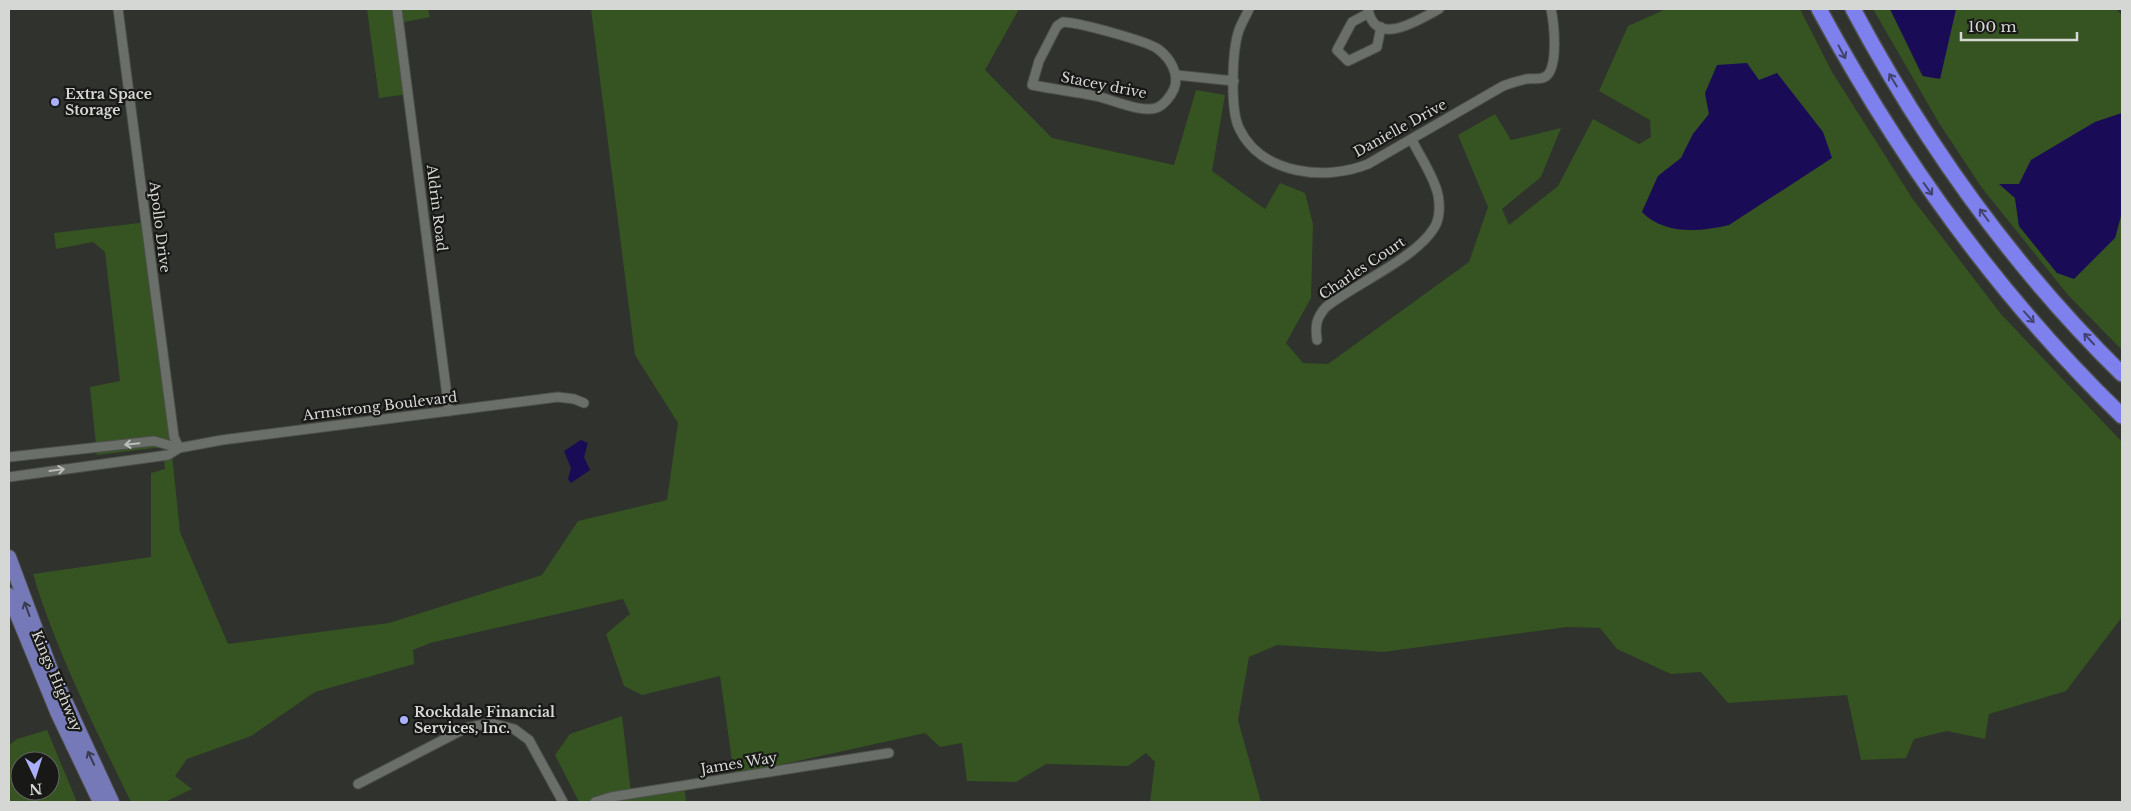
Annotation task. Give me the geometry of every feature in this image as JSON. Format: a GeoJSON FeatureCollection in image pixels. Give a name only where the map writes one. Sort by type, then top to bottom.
{"type":"FeatureCollection","features":[{"type":"Feature","properties":{"kind":"highway"},"geometry":{"type":"LineString","coordinates":[[1819,9],[1872,103],[1924,184],[2016,303],[2064,357],[2122,416]]}},
{"type":"Feature","properties":{"kind":"highway"},"geometry":{"type":"LineString","coordinates":[[1852,9],[1899,90],[1968,193],[2046,292],[2122,374]]}},
{"type":"Feature","properties":{"kind":"main road","name":"Kings Highway"},"geometry":{"type":"LineString","coordinates":[[9,557],[51,670],[112,802]]}},
{"type":"Feature","properties":{"kind":"main road","name":"Kings Highway"},"geometry":{"type":"LineString","coordinates":[[9,595],[58,714],[100,802]]}},
{"type":"Feature","properties":{"kind":"street","name":"Apollo Drive"},"geometry":{"type":"LineString","coordinates":[[118,9],[174,437],[180,448]]}},
{"type":"Feature","properties":{"kind":"street","name":"Aldrin Road"},"geometry":{"type":"LineString","coordinates":[[397,9],[449,411]]}},
{"type":"Feature","properties":{"kind":"street","name":"Danielle Drive"},"geometry":{"type":"LineString","coordinates":[[1249,9],[1238,36],[1234,81],[1233,111],[1242,133],[1264,155],[1289,167],[1317,174],[1351,170],[1368,164],[1503,86],[1527,79],[1544,77],[1552,70],[1554,59],[1552,9]]}},
{"type":"Feature","properties":{"kind":"street"},"geometry":{"type":"LineString","coordinates":[[1382,27],[1377,47],[1348,61],[1338,50],[1352,22],[1368,11],[1376,24],[1395,30],[1406,27],[1439,9]]}},
{"type":"Feature","properties":{"kind":"street","name":"Stacey drive"},"geometry":{"type":"LineString","coordinates":[[1063,22],[1096,28],[1157,48],[1171,64],[1176,74],[1175,85],[1170,95],[1159,106],[1146,109],[1098,97],[1032,85],[1039,61],[1057,26],[1063,22]]}},
{"type":"Feature","properties":{"kind":"street"},"geometry":{"type":"LineString","coordinates":[[1176,74],[1234,81]]}},
{"type":"Feature","properties":{"kind":"street","name":"Charles Court"},"geometry":{"type":"LineString","coordinates":[[1317,340],[1315,326],[1326,307],[1408,254],[1422,242],[1436,224],[1439,211],[1438,193],[1412,140]]}},
{"type":"Feature","properties":{"kind":"street","name":"Armstrong Boulevard"},"geometry":{"type":"LineString","coordinates":[[9,477],[168,455],[180,448],[222,440],[558,397],[574,399],[584,403]]}},
{"type":"Feature","properties":{"kind":"street","name":"Armstrong Boulevard"},"geometry":{"type":"LineString","coordinates":[[9,458],[154,441],[180,448]]}},
{"type":"Feature","properties":{"kind":"street"},"geometry":{"type":"LineString","coordinates":[[358,784],[466,728],[490,723],[514,729],[529,740],[563,802]]}},
{"type":"Feature","properties":{"kind":"street","name":"James Way"},"geometry":{"type":"LineString","coordinates":[[595,802],[611,797],[889,753]]}},
{"type":"Feature","properties":{"kind":"green space"},"geometry":{"type":"Polygon","coordinates":[[[367,9],[428,9],[430,17],[399,23],[409,94],[379,98],[367,9]]]}},
{"type":"Feature","properties":{"kind":"green space"},"geometry":{"type":"Polygon","coordinates":[[[591,9],[1019,9],[985,70],[1052,138],[1174,165],[1196,90],[1225,95],[1212,171],[1265,209],[1280,183],[1305,193],[1313,224],[1311,298],[1286,343],[1303,363],[1328,364],[1469,262],[1488,207],[1458,135],[1495,114],[1511,140],[1561,128],[1541,177],[1502,209],[1509,225],[1558,186],[1593,119],[1639,144],[1651,137],[1650,120],[1599,91],[1628,26],[1666,9],[1800,9],[1832,72],[1912,198],[2001,314],[2122,442],[2122,617],[2066,691],[1989,714],[1985,739],[1947,731],[1914,739],[1906,758],[1861,760],[1847,695],[1728,703],[1701,672],[1671,674],[1617,649],[1600,628],[1567,627],[1384,652],[1277,645],[1249,657],[1238,720],[1261,802],[1150,802],[1155,762],[1146,753],[1128,766],[1046,764],[1016,782],[967,781],[962,743],[940,747],[925,733],[734,775],[720,676],[642,695],[624,686],[606,634],[630,614],[623,599],[430,643],[413,650],[414,664],[315,692],[251,736],[187,759],[175,776],[192,789],[165,802],[131,802],[65,661],[42,603],[33,574],[151,557],[151,473],[165,469],[162,447],[97,455],[90,387],[120,381],[105,252],[93,242],[56,249],[54,233],[148,222],[180,532],[228,644],[389,623],[542,575],[578,521],[667,500],[678,423],[635,355],[591,9]],[[1759,80],[1705,93],[1709,114],[1693,134],[1681,158],[1658,176],[1642,212],[1759,80]]]}},
{"type":"Feature","properties":{"kind":"green space"},"geometry":{"type":"Polygon","coordinates":[[[1873,9],[1890,9],[1922,76],[1940,78],[1956,9],[2116,9],[2122,15],[2122,113],[2095,122],[2031,160],[2019,184],[2000,184],[2015,198],[2019,226],[2057,273],[2115,238],[2122,212],[2122,350],[2068,295],[1982,188],[1939,123],[1873,9]]]}},
{"type":"Feature","properties":{"kind":"green space"},"geometry":{"type":"Polygon","coordinates":[[[622,716],[631,793],[684,784],[686,802],[579,802],[555,755],[570,734],[622,716]]]}},
{"type":"Feature","properties":{"kind":"green space"},"geometry":{"type":"Polygon","coordinates":[[[47,730],[56,751],[10,751],[10,801],[60,801],[60,761],[77,802],[9,802],[9,745],[17,739],[47,730]]]}},
{"type":"Feature","properties":{"kind":"shaded area"},"geometry":{"type":"Polygon","coordinates":[[[1890,9],[1956,9],[1940,79],[1923,76],[1890,9]]]}},
{"type":"Feature","properties":{"kind":"shaded area"},"geometry":{"type":"Polygon","coordinates":[[[1747,63],[1759,80],[1777,73],[1823,132],[1832,158],[1729,225],[1707,229],[1683,230],[1661,225],[1642,212],[1658,176],[1681,158],[1693,134],[1709,114],[1705,93],[1717,65],[1747,63]]]}},
{"type":"Feature","properties":{"kind":"shaded area"},"geometry":{"type":"Polygon","coordinates":[[[2122,113],[2122,212],[2115,238],[2074,279],[2057,273],[2019,226],[2015,198],[1999,184],[2019,184],[2031,160],[2095,122],[2122,113]]]}},
{"type":"Feature","properties":{"kind":"shaded area"},"geometry":{"type":"Polygon","coordinates":[[[581,440],[588,443],[584,457],[590,470],[571,483],[568,479],[571,468],[564,451],[581,440]]]}},
{"type":"Feature","properties":{"kind":"place","name":"Extra Space Storage"},"geometry":{"type":"Point","coordinates":[55,102]}},
{"type":"Feature","properties":{"kind":"place","name":"Rockdale Financial Services, Inc."},"geometry":{"type":"Point","coordinates":[404,720]}}]}
